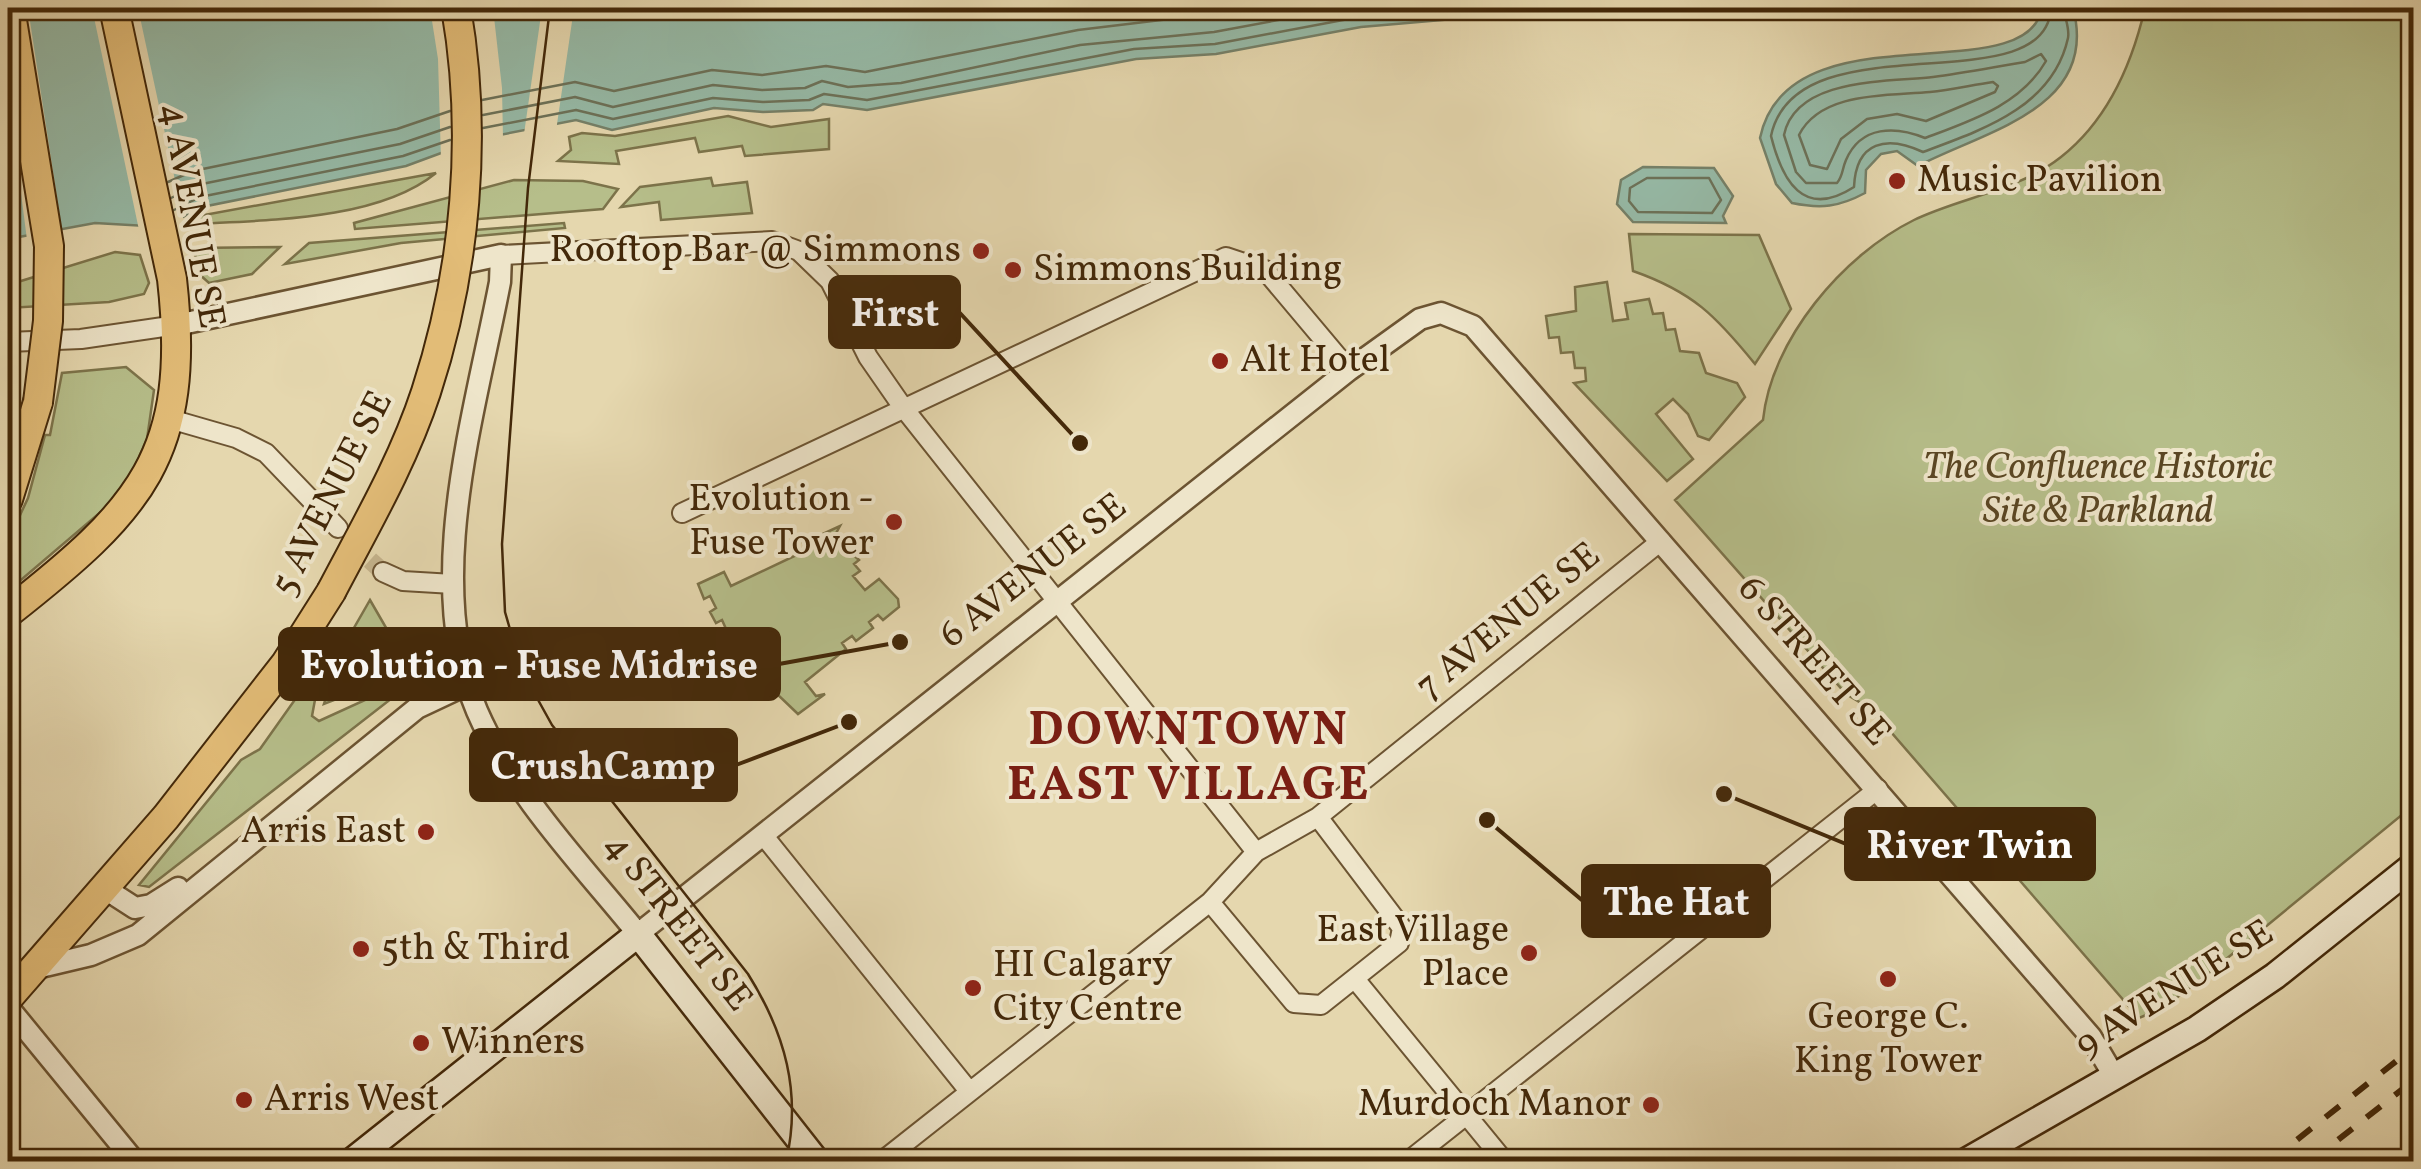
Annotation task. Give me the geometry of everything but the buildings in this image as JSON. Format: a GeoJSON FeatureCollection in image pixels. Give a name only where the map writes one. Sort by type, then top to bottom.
{"type":"FeatureCollection","features":[{"type":"Feature","properties":{"kind":"main road"},"geometry":{"type":"LineString","coordinates":[[8,500],[38,402],[48,321],[49,246],[10,8]]}},
{"type":"Feature","properties":{"kind":"main road","name":"4 AVENUE SE"},"geometry":{"type":"LineString","coordinates":[[8,613],[90,548],[124,513],[150,468],[170,419],[177,324],[172,279],[114,8]]}},
{"type":"Feature","properties":{"kind":"main road","name":"5 AVENUE SE"},"geometry":{"type":"LineString","coordinates":[[8,998],[166,817],[286,663],[331,592],[397,465],[440,345],[460,250],[466,150],[456,8]]}},
{"type":"Feature","properties":{"kind":"main road","name":"9 AVENUE SE"},"geometry":{"type":"LineString","coordinates":[[1965,1162],[2197,1029],[2275,976],[2414,866]]}},
{"type":"Feature","properties":{"kind":"main road","name":"6 AVENUE SE"},"geometry":{"type":"LineString","coordinates":[[350,1162],[638,934]]}},
{"type":"Feature","properties":{"kind":"main road","name":"4 STREET SE"},"geometry":{"type":"LineString","coordinates":[[638,934],[817,1162]]}},
{"type":"Feature","properties":{"kind":"street"},"geometry":{"type":"LineString","coordinates":[[8,342],[81,339],[177,324],[501,256],[772,241],[798,251],[830,282],[868,357],[902,406],[1256,852]]}},
{"type":"Feature","properties":{"kind":"street","name":"4 STREET SE"},"geometry":{"type":"LineString","coordinates":[[501,256],[500,282],[454,525],[454,584],[468,684],[503,761],[638,934]]}},
{"type":"Feature","properties":{"kind":"street"},"geometry":{"type":"LineString","coordinates":[[682,513],[902,406],[1226,258],[1266,270],[1349,370]]}},
{"type":"Feature","properties":{"kind":"street","name":"6 AVENUE SE"},"geometry":{"type":"LineString","coordinates":[[638,934],[1349,370],[1420,319],[1442,313]]}},
{"type":"Feature","properties":{"kind":"street","name":"6 STREET SE"},"geometry":{"type":"LineString","coordinates":[[1442,313],[1473,326],[2091,1038],[2114,1076]]}},
{"type":"Feature","properties":{"kind":"street"},"geometry":{"type":"LineString","coordinates":[[170,419],[236,438],[266,453],[338,528]]}},
{"type":"Feature","properties":{"kind":"street","name":"7 AVENUE SE"},"geometry":{"type":"LineString","coordinates":[[882,1162],[1210,902],[1256,852],[1318,817],[1661,541]]}},
{"type":"Feature","properties":{"kind":"street"},"geometry":{"type":"LineString","coordinates":[[383,572],[403,582],[454,584]]}},
{"type":"Feature","properties":{"kind":"street"},"geometry":{"type":"LineString","coordinates":[[30,969],[91,955],[138,935],[234,852],[425,702],[468,684]]}},
{"type":"Feature","properties":{"kind":"street"},"geometry":{"type":"LineString","coordinates":[[1408,1162],[1878,789]]}},
{"type":"Feature","properties":{"kind":"street"},"geometry":{"type":"LineString","coordinates":[[1210,902],[1294,1002],[1321,1005],[1355,979],[1400,942],[1402,928],[1318,817]]}},
{"type":"Feature","properties":{"kind":"street"},"geometry":{"type":"LineString","coordinates":[[763,834],[969,1091]]}},
{"type":"Feature","properties":{"kind":"street"},"geometry":{"type":"LineString","coordinates":[[104,888],[135,908],[151,904],[234,852]]}},
{"type":"Feature","properties":{"kind":"street"},"geometry":{"type":"LineString","coordinates":[[1355,979],[1505,1162]]}},
{"type":"Feature","properties":{"kind":"street"},"geometry":{"type":"LineString","coordinates":[[8,1007],[135,1162]]}},
{"type":"Feature","properties":{"kind":"green space","name":"The Confluence Historic Site & Parkland"},"geometry":{"type":"Polygon","coordinates":[[[2145,8],[2413,8],[2414,805],[2203,978],[2163,1008],[2139,1018],[1871,709],[1846,694],[1675,500],[1763,420],[1780,360],[1796,331],[1815,303],[1862,255],[1914,220],[2027,178],[2078,142],[2116,90],[2145,8]]]}},
{"type":"Feature","properties":{"kind":"green space"},"geometry":{"type":"Polygon","coordinates":[[[728,116],[771,127],[829,119],[829,149],[745,156],[742,146],[699,152],[695,138],[616,151],[619,164],[558,161],[571,150],[569,137],[582,133],[615,136],[728,116]]]}},
{"type":"Feature","properties":{"kind":"green space"},"geometry":{"type":"Polygon","coordinates":[[[436,173],[412,189],[352,209],[286,219],[193,224],[193,217],[436,173]]]}},
{"type":"Feature","properties":{"kind":"green space"},"geometry":{"type":"Polygon","coordinates":[[[711,178],[713,186],[747,182],[752,213],[661,220],[659,202],[621,207],[640,187],[711,178]]]}},
{"type":"Feature","properties":{"kind":"green space"},"geometry":{"type":"Polygon","coordinates":[[[514,180],[583,181],[618,189],[603,209],[355,229],[354,223],[514,180]]]}},
{"type":"Feature","properties":{"kind":"green space"},"geometry":{"type":"Polygon","coordinates":[[[564,223],[565,228],[401,243],[285,264],[309,243],[564,223]]]}},
{"type":"Feature","properties":{"kind":"green space"},"geometry":{"type":"Polygon","coordinates":[[[1629,234],[1759,235],[1791,309],[1755,364],[1702,307],[1633,271],[1629,234]]]}},
{"type":"Feature","properties":{"kind":"green space"},"geometry":{"type":"Polygon","coordinates":[[[280,247],[252,274],[209,283],[199,274],[194,248],[280,247]]]}},
{"type":"Feature","properties":{"kind":"green space"},"geometry":{"type":"Polygon","coordinates":[[[115,252],[140,255],[149,283],[144,294],[109,302],[8,308],[8,285],[115,252]]]}},
{"type":"Feature","properties":{"kind":"green space"},"geometry":{"type":"Polygon","coordinates":[[[1607,282],[1613,321],[1628,319],[1625,303],[1649,299],[1653,314],[1663,313],[1666,330],[1675,329],[1680,351],[1699,353],[1706,373],[1737,383],[1745,397],[1709,440],[1698,436],[1688,414],[1673,399],[1656,414],[1693,459],[1667,481],[1574,383],[1586,381],[1585,368],[1575,368],[1573,352],[1561,353],[1559,337],[1549,338],[1546,316],[1576,311],[1575,287],[1607,282]]]}},
{"type":"Feature","properties":{"kind":"green space"},"geometry":{"type":"Polygon","coordinates":[[[126,367],[154,390],[147,439],[123,493],[8,591],[8,541],[28,498],[45,435],[50,435],[62,373],[126,367]]]}},
{"type":"Feature","properties":{"kind":"green space"},"geometry":{"type":"Polygon","coordinates":[[[840,526],[834,537],[859,560],[854,564],[860,571],[853,576],[865,590],[879,579],[898,599],[899,607],[883,620],[878,615],[869,622],[873,628],[856,641],[852,636],[842,643],[846,649],[805,682],[816,696],[825,694],[798,714],[774,691],[766,696],[752,682],[758,676],[745,660],[730,677],[697,672],[692,666],[726,646],[721,635],[727,631],[722,620],[716,623],[710,612],[716,608],[710,596],[704,599],[698,584],[724,572],[731,586],[805,551],[803,543],[840,526]]]}},
{"type":"Feature","properties":{"kind":"green space"},"geometry":{"type":"Polygon","coordinates":[[[370,600],[407,664],[389,679],[324,704],[343,647],[370,600]]]}},
{"type":"Feature","properties":{"kind":"green space"},"geometry":{"type":"Polygon","coordinates":[[[402,683],[405,688],[149,887],[139,885],[241,760],[260,749],[306,684],[317,689],[312,716],[319,721],[402,683]]]}},
{"type":"Feature","properties":{"kind":"water"},"geometry":{"type":"Polygon","coordinates":[[[8,8],[1517,8],[1465,18],[1361,27],[1216,54],[1136,59],[867,110],[823,104],[813,110],[763,112],[714,108],[612,130],[576,120],[479,139],[406,166],[202,207],[164,227],[95,223],[8,239],[8,8]]]}},
{"type":"Feature","properties":{"kind":"water"},"geometry":{"type":"Polygon","coordinates":[[[2042,8],[2073,8],[2077,42],[2069,70],[2053,93],[2030,112],[1918,166],[1897,151],[1881,154],[1866,170],[1865,193],[1838,204],[1792,203],[1776,184],[1760,138],[1780,98],[1814,74],[1858,61],[1996,45],[2027,33],[2042,8]]]}},
{"type":"Feature","properties":{"kind":"water"},"geometry":{"type":"Polygon","coordinates":[[[1643,167],[1714,168],[1733,196],[1723,216],[1726,223],[1633,222],[1617,204],[1621,180],[1643,167]]]}},
{"type":"Feature","properties":{"kind":"pier"},"geometry":{"type":"Polygon","coordinates":[[[8,8],[28,8],[61,234],[27,240],[8,91],[8,8]]]}},
{"type":"Feature","properties":{"kind":"pier"},"geometry":{"type":"Polygon","coordinates":[[[92,8],[138,8],[184,222],[165,232],[139,230],[92,8]]]}},
{"type":"Feature","properties":{"kind":"pier"},"geometry":{"type":"Polygon","coordinates":[[[430,8],[493,8],[502,88],[503,139],[441,160],[438,59],[430,8]]]}},
{"type":"Feature","properties":{"kind":"pier"},"geometry":{"type":"Polygon","coordinates":[[[542,8],[574,8],[556,131],[524,134],[542,8]]]}},
{"type":"Feature","properties":{"kind":"tunnel"},"geometry":{"type":"LineString","coordinates":[[350,542],[383,572]]}},
{"type":"Feature","properties":{"kind":"tram line"},"geometry":{"type":"LineString","coordinates":[[550,8],[528,188],[502,544],[505,612],[522,671],[552,725],[748,974],[761,996],[781,1041],[791,1088],[786,1162]]}},
{"type":"Feature","properties":{"kind":"railway"},"geometry":{"type":"LineString","coordinates":[[2269,1162],[2414,1047]]}},
{"type":"Feature","properties":{"kind":"railway"},"geometry":{"type":"LineString","coordinates":[[2310,1162],[2414,1080]]}},
{"type":"Feature","properties":{"kind":"place","name":"Music Pavilion"},"geometry":{"type":"Point","coordinates":[1897,181]}},
{"type":"Feature","properties":{"kind":"place","name":"Rooftop Bar @ Simmons"},"geometry":{"type":"Point","coordinates":[981,251]}},
{"type":"Feature","properties":{"kind":"place","name":"Simmons Building"},"geometry":{"type":"Point","coordinates":[1013,270]}},
{"type":"Feature","properties":{"kind":"place","name":"Alt Hotel"},"geometry":{"type":"Point","coordinates":[1220,361]}},
{"type":"Feature","properties":{"kind":"place","name":"First"},"geometry":{"type":"Point","coordinates":[1080,443]}},
{"type":"Feature","properties":{"kind":"place","name":"Evolution - Fuse Tower"},"geometry":{"type":"Point","coordinates":[894,522]}},
{"type":"Feature","properties":{"kind":"place","name":"Evolution - Fuse Midrise"},"geometry":{"type":"Point","coordinates":[900,642]}},
{"type":"Feature","properties":{"kind":"place","name":"CrushCamp"},"geometry":{"type":"Point","coordinates":[849,722]}},
{"type":"Feature","properties":{"kind":"place","name":"River Twin"},"geometry":{"type":"Point","coordinates":[1724,794]}},
{"type":"Feature","properties":{"kind":"place","name":"The Hat"},"geometry":{"type":"Point","coordinates":[1487,820]}},
{"type":"Feature","properties":{"kind":"place","name":"Arris East"},"geometry":{"type":"Point","coordinates":[426,832]}},
{"type":"Feature","properties":{"kind":"place","name":"5th & Third"},"geometry":{"type":"Point","coordinates":[361,949]}},
{"type":"Feature","properties":{"kind":"place","name":"East Village Place"},"geometry":{"type":"Point","coordinates":[1529,953]}},
{"type":"Feature","properties":{"kind":"place","name":"George C. King Tower"},"geometry":{"type":"Point","coordinates":[1888,979]}},
{"type":"Feature","properties":{"kind":"place","name":"HI Calgary City Centre"},"geometry":{"type":"Point","coordinates":[973,988]}},
{"type":"Feature","properties":{"kind":"place","name":"Winners"},"geometry":{"type":"Point","coordinates":[421,1043]}},
{"type":"Feature","properties":{"kind":"place","name":"Arris West"},"geometry":{"type":"Point","coordinates":[244,1100]}},
{"type":"Feature","properties":{"kind":"place","name":"Murdoch Manor"},"geometry":{"type":"Point","coordinates":[1651,1105]}},
{"type":"Feature","properties":{"kind":"district","name":"DOWNTOWN EAST VILLAGE"},"geometry":{"type":"Point","coordinates":[1189,758]}}]}
